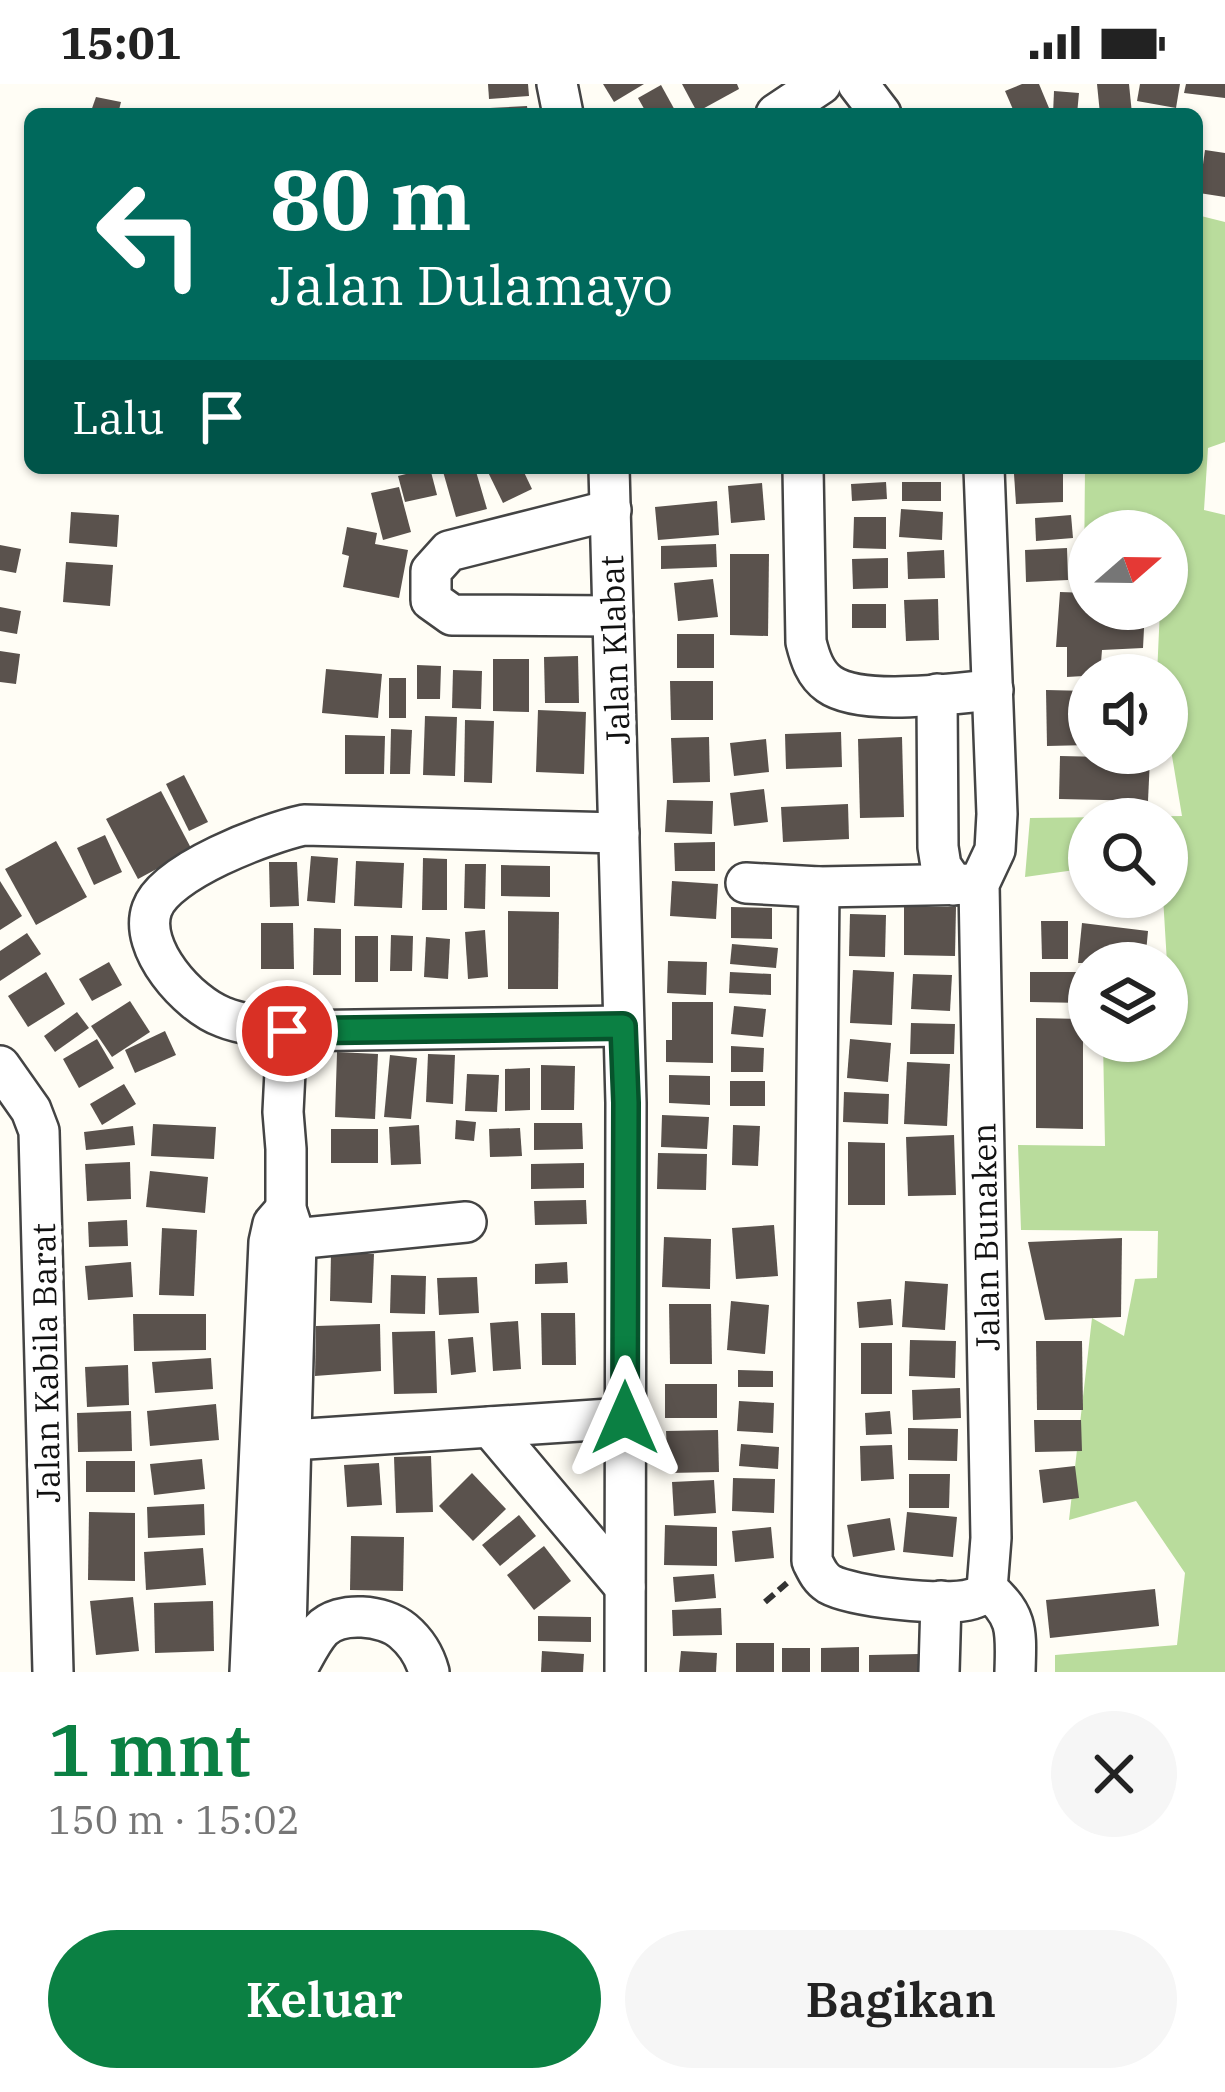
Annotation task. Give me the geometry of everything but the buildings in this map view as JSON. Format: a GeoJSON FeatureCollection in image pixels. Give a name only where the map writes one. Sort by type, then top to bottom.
{"type":"FeatureCollection","features":[{"type":"Feature","properties":{"kind":"street"},"geometry":{"type":"LineString","coordinates":[[785,108],[821,84]]}},
{"type":"Feature","properties":{"kind":"street","name":"Jalan Klabat"},"geometry":{"type":"LineString","coordinates":[[609,474],[626,1103],[625,1672]]}},
{"type":"Feature","properties":{"kind":"street"},"geometry":{"type":"LineString","coordinates":[[803,474],[806,642],[815,669],[832,687],[853,694],[905,697],[993,690]]}},
{"type":"Feature","properties":{"kind":"street"},"geometry":{"type":"LineString","coordinates":[[746,883],[967,885],[990,864],[996,840],[984,474]]}},
{"type":"Feature","properties":{"kind":"street"},"geometry":{"type":"LineString","coordinates":[[610,510],[448,551],[431,571],[431,600],[452,615],[613,616]]}},
{"type":"Feature","properties":{"kind":"street"},"geometry":{"type":"LineString","coordinates":[[937,694],[938,847],[946,877],[967,885]]}},
{"type":"Feature","properties":{"kind":"street"},"geometry":{"type":"LineString","coordinates":[[619,832],[304,826],[274,832],[235,847],[175,883],[152,904],[148,931],[163,967],[220,1017],[287,1031],[623,1026]]}},
{"type":"Feature","properties":{"kind":"street","name":"Jalan Bunaken"},"geometry":{"type":"LineString","coordinates":[[967,885],[991,1538],[987,1589]]}},
{"type":"Feature","properties":{"kind":"street"},"geometry":{"type":"LineString","coordinates":[[818,887],[812,1562],[818,1575],[849,1592],[967,1601],[987,1589],[1011,1614],[1016,1672]]}},
{"type":"Feature","properties":{"kind":"street"},"geometry":{"type":"LineString","coordinates":[[250,1672],[276,1439],[287,1031]]}},
{"type":"Feature","properties":{"kind":"street","name":"Jalan Kabila Barat"},"geometry":{"type":"LineString","coordinates":[[0,1066],[31,1110],[39,1131],[52,1672]]}},
{"type":"Feature","properties":{"kind":"street","name":"Jalan Kabila Barat"},"geometry":{"type":"LineString","coordinates":[[0,1099],[16,1121],[24,1156],[27,1672]]}},
{"type":"Feature","properties":{"kind":"street"},"geometry":{"type":"LineString","coordinates":[[284,1230],[466,1222]]}},
{"type":"Feature","properties":{"kind":"street"},"geometry":{"type":"LineString","coordinates":[[276,1439],[625,1418]]}},
{"type":"Feature","properties":{"kind":"street"},"geometry":{"type":"LineString","coordinates":[[490,1426],[625,1587]]}},
{"type":"Feature","properties":{"kind":"street"},"geometry":{"type":"LineString","coordinates":[[276,1439],[285,1672]]}},
{"type":"Feature","properties":{"kind":"street"},"geometry":{"type":"LineString","coordinates":[[939,1672],[941,1601]]}},
{"type":"Feature","properties":{"kind":"street"},"geometry":{"type":"LineString","coordinates":[[296,1672],[323,1627],[346,1617],[374,1618],[401,1628],[424,1656],[429,1672]]}},
{"type":"Feature","properties":{"kind":"green space"},"geometry":{"type":"Polygon","coordinates":[[[1203,216],[1225,222],[1225,442],[1208,448],[1204,510],[1225,515],[1225,1672],[1055,1672],[1055,1655],[1177,1645],[1185,1573],[1136,1501],[1069,1520],[1092,1318],[1124,1336],[1135,1279],[1157,1278],[1158,1231],[1021,1230],[1018,1145],[1105,1146],[1103,1062],[1188,1062],[1188,942],[1166,942],[1164,918],[1188,918],[1188,798],[1179,798],[1175,774],[1188,774],[1188,654],[1158,654],[1159,630],[1188,630],[1188,510],[1085,510],[1085,474],[1203,474],[1203,216]]]}},
{"type":"Feature","properties":{"kind":"green space"},"geometry":{"type":"Polygon","coordinates":[[[1030,818],[1068,818],[1068,871],[1025,877],[1030,818]]]}},
{"type":"Feature","properties":{"kind":"route"},"geometry":{"type":"LineString","coordinates":[[287,1031],[623,1026],[625,1418]]}}]}
